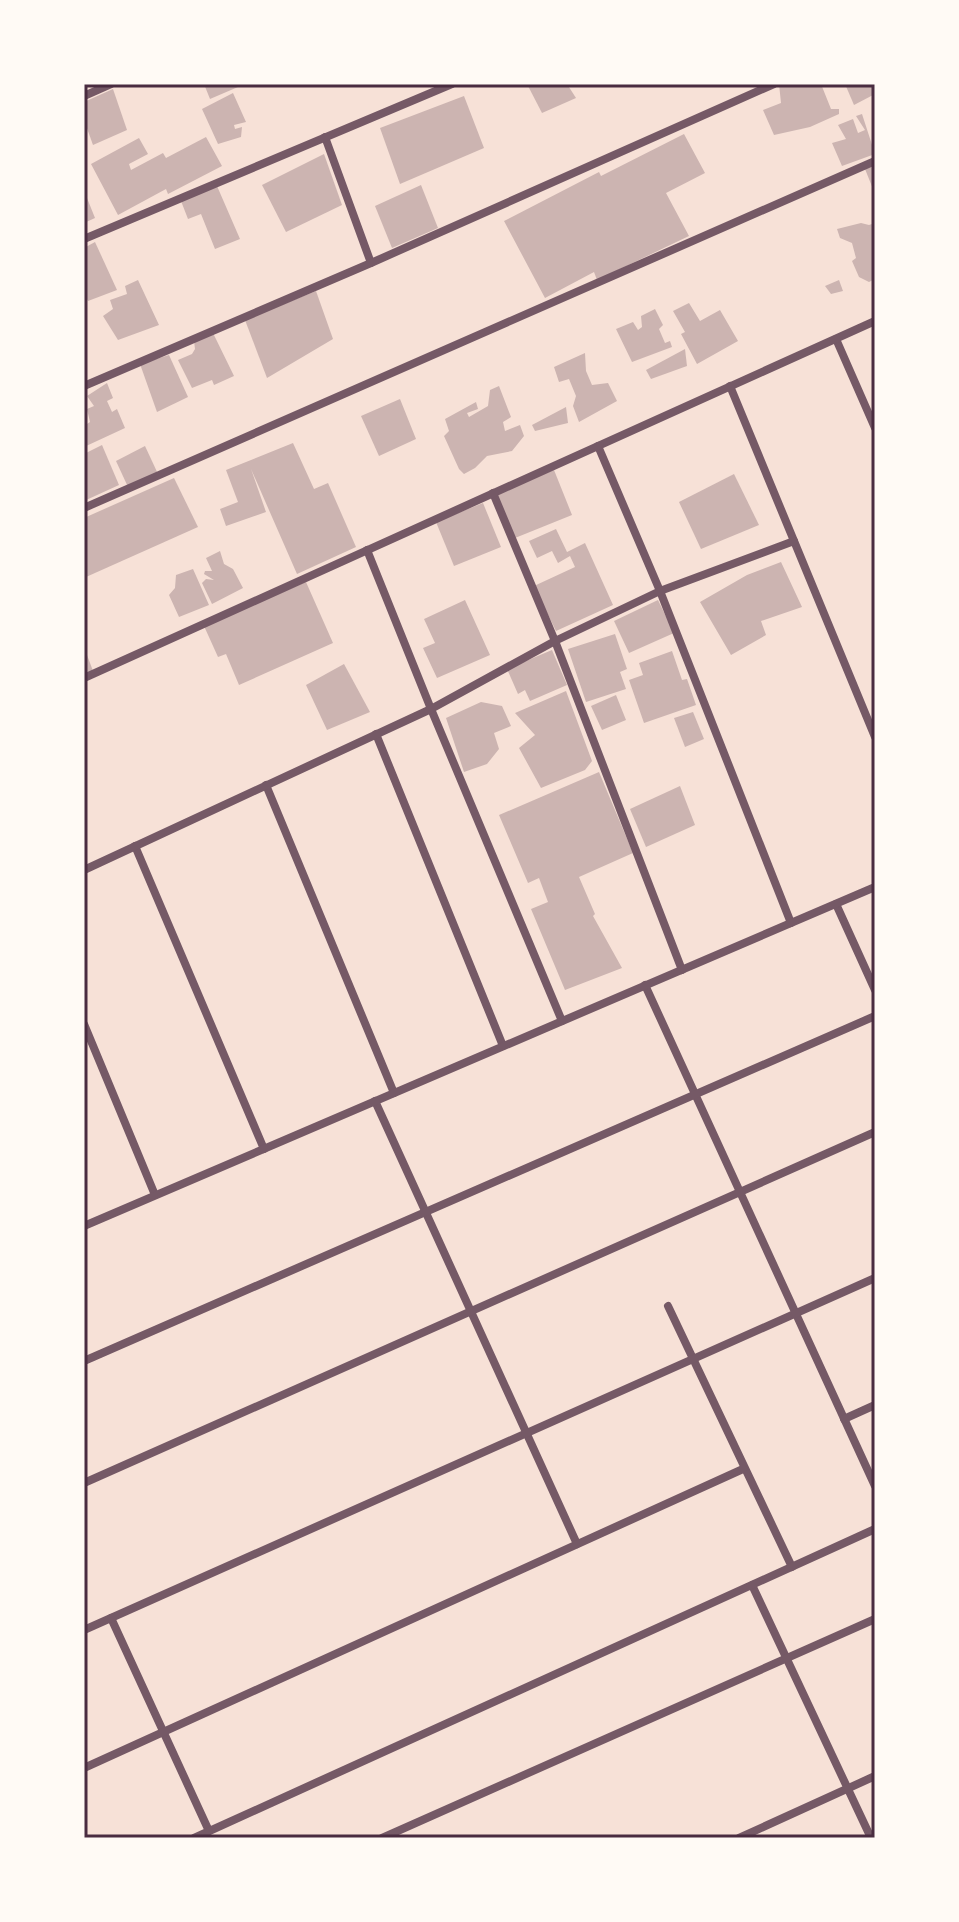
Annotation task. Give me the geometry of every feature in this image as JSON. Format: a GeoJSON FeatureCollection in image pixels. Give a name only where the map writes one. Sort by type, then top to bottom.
{"type":"FeatureCollection","features":[{"type":"Feature","properties":{"kind":"street"},"geometry":{"type":"LineString","coordinates":[[84,96],[111,84]]}},
{"type":"Feature","properties":{"kind":"street"},"geometry":{"type":"LineString","coordinates":[[84,239],[452,84]]}},
{"type":"Feature","properties":{"kind":"street"},"geometry":{"type":"LineString","coordinates":[[84,386],[774,84]]}},
{"type":"Feature","properties":{"kind":"street"},"geometry":{"type":"LineString","coordinates":[[325,137],[371,263]]}},
{"type":"Feature","properties":{"kind":"street"},"geometry":{"type":"LineString","coordinates":[[84,508],[875,161]]}},
{"type":"Feature","properties":{"kind":"street"},"geometry":{"type":"LineString","coordinates":[[84,678],[875,321]]}},
{"type":"Feature","properties":{"kind":"street"},"geometry":{"type":"LineString","coordinates":[[836,339],[875,428]]}},
{"type":"Feature","properties":{"kind":"street"},"geometry":{"type":"LineString","coordinates":[[730,386],[875,737]]}},
{"type":"Feature","properties":{"kind":"street"},"geometry":{"type":"LineString","coordinates":[[598,446],[660,591],[791,923]]}},
{"type":"Feature","properties":{"kind":"street"},"geometry":{"type":"LineString","coordinates":[[493,493],[555,641],[682,970]]}},
{"type":"Feature","properties":{"kind":"street"},"geometry":{"type":"LineString","coordinates":[[84,870],[431,709],[555,641],[660,591],[794,541]]}},
{"type":"Feature","properties":{"kind":"street"},"geometry":{"type":"LineString","coordinates":[[367,550],[562,1021]]}},
{"type":"Feature","properties":{"kind":"street"},"geometry":{"type":"LineString","coordinates":[[376,734],[503,1046]]}},
{"type":"Feature","properties":{"kind":"street"},"geometry":{"type":"LineString","coordinates":[[266,785],[394,1093]]}},
{"type":"Feature","properties":{"kind":"street"},"geometry":{"type":"LineString","coordinates":[[135,846],[264,1149]]}},
{"type":"Feature","properties":{"kind":"street"},"geometry":{"type":"LineString","coordinates":[[84,1226],[875,887]]}},
{"type":"Feature","properties":{"kind":"street"},"geometry":{"type":"LineString","coordinates":[[836,904],[875,990]]}},
{"type":"Feature","properties":{"kind":"street"},"geometry":{"type":"LineString","coordinates":[[645,985],[875,1486]]}},
{"type":"Feature","properties":{"kind":"street"},"geometry":{"type":"LineString","coordinates":[[84,1361],[875,1016]]}},
{"type":"Feature","properties":{"kind":"street"},"geometry":{"type":"LineString","coordinates":[[84,1024],[155,1195]]}},
{"type":"Feature","properties":{"kind":"street"},"geometry":{"type":"LineString","coordinates":[[375,1101],[577,1544]]}},
{"type":"Feature","properties":{"kind":"street"},"geometry":{"type":"LineString","coordinates":[[84,1483],[875,1132]]}},
{"type":"Feature","properties":{"kind":"street"},"geometry":{"type":"LineString","coordinates":[[84,1630],[875,1278]]}},
{"type":"Feature","properties":{"kind":"street"},"geometry":{"type":"LineString","coordinates":[[668,1306],[792,1567]]}},
{"type":"Feature","properties":{"kind":"street"},"geometry":{"type":"LineString","coordinates":[[844,1419],[875,1405]]}},
{"type":"Feature","properties":{"kind":"street"},"geometry":{"type":"LineString","coordinates":[[84,1768],[743,1469]]}},
{"type":"Feature","properties":{"kind":"street"},"geometry":{"type":"LineString","coordinates":[[194,1838],[875,1529]]}},
{"type":"Feature","properties":{"kind":"street"},"geometry":{"type":"LineString","coordinates":[[752,1585],[871,1838]]}},
{"type":"Feature","properties":{"kind":"street"},"geometry":{"type":"LineString","coordinates":[[111,1618],[209,1831]]}},
{"type":"Feature","properties":{"kind":"street"},"geometry":{"type":"LineString","coordinates":[[382,1838],[875,1619]]}},
{"type":"Feature","properties":{"kind":"street"},"geometry":{"type":"LineString","coordinates":[[739,1838],[875,1776]]}},
{"type":"Feature","properties":{"kind":"building"},"geometry":{"type":"Polygon","coordinates":[[[204,84],[245,84],[210,99],[204,84]]]}},
{"type":"Feature","properties":{"kind":"building"},"geometry":{"type":"Polygon","coordinates":[[[527,84],[567,84],[576,98],[542,113],[527,84]]]}},
{"type":"Feature","properties":{"kind":"building"},"geometry":{"type":"Polygon","coordinates":[[[779,84],[821,84],[831,109],[839,109],[839,114],[810,127],[774,135],[763,110],[781,103],[779,84]]]}},
{"type":"Feature","properties":{"kind":"building"},"geometry":{"type":"Polygon","coordinates":[[[845,84],[872,84],[875,94],[854,105],[845,84]]]}},
{"type":"Feature","properties":{"kind":"building"},"geometry":{"type":"Polygon","coordinates":[[[113,89],[127,130],[93,145],[84,120],[84,102],[113,89]]]}},
{"type":"Feature","properties":{"kind":"building"},"geometry":{"type":"Polygon","coordinates":[[[233,93],[246,122],[234,125],[235,129],[242,127],[241,137],[218,144],[202,109],[233,93]]]}},
{"type":"Feature","properties":{"kind":"building"},"geometry":{"type":"Polygon","coordinates":[[[464,96],[484,148],[400,184],[380,128],[464,96]]]}},
{"type":"Feature","properties":{"kind":"building"},"geometry":{"type":"Polygon","coordinates":[[[862,114],[875,154],[842,166],[832,143],[846,139],[838,125],[853,119],[858,133],[865,130],[856,116],[862,114]]]}},
{"type":"Feature","properties":{"kind":"building"},"geometry":{"type":"Polygon","coordinates":[[[684,134],[705,173],[666,193],[689,236],[597,280],[594,272],[545,298],[504,221],[599,172],[601,176],[684,134]]]}},
{"type":"Feature","properties":{"kind":"building"},"geometry":{"type":"Polygon","coordinates":[[[206,137],[222,166],[168,194],[166,189],[118,215],[91,164],[139,138],[148,154],[129,164],[131,170],[163,153],[166,158],[206,137]]]}},
{"type":"Feature","properties":{"kind":"building"},"geometry":{"type":"Polygon","coordinates":[[[324,154],[342,205],[286,232],[262,185],[324,154]]]}},
{"type":"Feature","properties":{"kind":"building"},"geometry":{"type":"Polygon","coordinates":[[[875,165],[875,194],[865,169],[875,165]]]}},
{"type":"Feature","properties":{"kind":"building"},"geometry":{"type":"Polygon","coordinates":[[[421,185],[438,228],[392,248],[375,206],[421,185]]]}},
{"type":"Feature","properties":{"kind":"building"},"geometry":{"type":"Polygon","coordinates":[[[217,186],[240,239],[215,249],[201,214],[188,219],[181,201],[217,186]]]}},
{"type":"Feature","properties":{"kind":"building"},"geometry":{"type":"Polygon","coordinates":[[[87,198],[95,218],[84,223],[84,199],[87,198]]]}},
{"type":"Feature","properties":{"kind":"building"},"geometry":{"type":"Polygon","coordinates":[[[875,223],[875,279],[869,282],[859,277],[852,261],[856,258],[852,243],[840,238],[837,229],[875,223]]]}},
{"type":"Feature","properties":{"kind":"building"},"geometry":{"type":"Polygon","coordinates":[[[95,242],[117,290],[88,301],[84,294],[84,248],[95,242]]]}},
{"type":"Feature","properties":{"kind":"building"},"geometry":{"type":"Polygon","coordinates":[[[138,280],[159,325],[118,340],[103,316],[113,309],[110,300],[127,294],[125,286],[138,280]]]}},
{"type":"Feature","properties":{"kind":"building"},"geometry":{"type":"Polygon","coordinates":[[[839,280],[843,291],[831,294],[825,286],[839,280]]]}},
{"type":"Feature","properties":{"kind":"building"},"geometry":{"type":"Polygon","coordinates":[[[316,291],[333,339],[267,378],[245,320],[316,291]]]}},
{"type":"Feature","properties":{"kind":"building"},"geometry":{"type":"Polygon","coordinates":[[[689,303],[700,321],[720,310],[738,341],[697,364],[673,311],[689,303]]]}},
{"type":"Feature","properties":{"kind":"building"},"geometry":{"type":"Polygon","coordinates":[[[655,309],[663,325],[659,329],[665,343],[670,341],[672,347],[632,362],[616,329],[633,322],[638,330],[642,327],[641,316],[655,309]]]}},
{"type":"Feature","properties":{"kind":"building"},"geometry":{"type":"Polygon","coordinates":[[[213,333],[234,376],[214,385],[212,380],[192,388],[178,360],[192,354],[194,341],[213,333]]]}},
{"type":"Feature","properties":{"kind":"building"},"geometry":{"type":"Polygon","coordinates":[[[685,349],[687,366],[651,379],[646,370],[685,349]]]}},
{"type":"Feature","properties":{"kind":"building"},"geometry":{"type":"Polygon","coordinates":[[[585,353],[586,371],[592,385],[608,383],[617,401],[579,422],[573,406],[576,396],[569,379],[559,382],[554,367],[585,353]]]}},
{"type":"Feature","properties":{"kind":"building"},"geometry":{"type":"Polygon","coordinates":[[[169,355],[188,397],[157,412],[140,364],[169,355]]]}},
{"type":"Feature","properties":{"kind":"building"},"geometry":{"type":"Polygon","coordinates":[[[107,383],[113,398],[107,401],[112,412],[117,409],[125,428],[84,447],[84,426],[90,422],[87,409],[94,406],[87,396],[107,383]]]}},
{"type":"Feature","properties":{"kind":"building"},"geometry":{"type":"Polygon","coordinates":[[[499,386],[511,417],[503,422],[505,431],[520,425],[524,436],[512,451],[487,456],[464,474],[444,436],[449,431],[445,419],[476,402],[478,409],[467,413],[469,417],[488,406],[490,390],[499,386]]]}},
{"type":"Feature","properties":{"kind":"building"},"geometry":{"type":"Polygon","coordinates":[[[400,399],[416,439],[379,456],[361,416],[400,399]]]}},
{"type":"Feature","properties":{"kind":"building"},"geometry":{"type":"Polygon","coordinates":[[[566,407],[568,423],[535,431],[532,425],[566,407]]]}},
{"type":"Feature","properties":{"kind":"building"},"geometry":{"type":"Polygon","coordinates":[[[293,443],[314,489],[328,483],[356,547],[297,574],[251,469],[266,512],[226,526],[220,509],[238,502],[226,470],[293,443]]]}},
{"type":"Feature","properties":{"kind":"building"},"geometry":{"type":"Polygon","coordinates":[[[102,445],[119,485],[84,501],[84,454],[102,445]]]}},
{"type":"Feature","properties":{"kind":"building"},"geometry":{"type":"Polygon","coordinates":[[[145,446],[158,474],[128,487],[116,461],[145,446]]]}},
{"type":"Feature","properties":{"kind":"building"},"geometry":{"type":"Polygon","coordinates":[[[554,470],[572,515],[515,538],[496,493],[554,470]]]}},
{"type":"Feature","properties":{"kind":"building"},"geometry":{"type":"Polygon","coordinates":[[[734,474],[759,525],[701,549],[679,502],[734,474]]]}},
{"type":"Feature","properties":{"kind":"building"},"geometry":{"type":"Polygon","coordinates":[[[174,478],[198,527],[86,577],[84,518],[174,478]]]}},
{"type":"Feature","properties":{"kind":"building"},"geometry":{"type":"Polygon","coordinates":[[[483,503],[501,547],[454,566],[436,522],[483,503]]]}},
{"type":"Feature","properties":{"kind":"building"},"geometry":{"type":"Polygon","coordinates":[[[556,529],[567,552],[585,543],[613,605],[556,631],[534,586],[575,567],[570,556],[558,563],[552,551],[537,558],[529,541],[556,529]]]}},
{"type":"Feature","properties":{"kind":"building"},"geometry":{"type":"Polygon","coordinates":[[[220,551],[224,564],[233,569],[243,588],[212,604],[202,583],[206,579],[214,580],[204,574],[205,571],[212,571],[206,558],[220,551]]]}},
{"type":"Feature","properties":{"kind":"building"},"geometry":{"type":"Polygon","coordinates":[[[781,562],[802,607],[761,621],[766,635],[731,655],[700,602],[747,575],[781,562]]]}},
{"type":"Feature","properties":{"kind":"building"},"geometry":{"type":"Polygon","coordinates":[[[193,569],[209,605],[179,617],[169,595],[175,588],[176,575],[193,569]]]}},
{"type":"Feature","properties":{"kind":"building"},"geometry":{"type":"Polygon","coordinates":[[[306,582],[333,643],[239,685],[226,654],[218,657],[204,626],[306,582]]]}},
{"type":"Feature","properties":{"kind":"building"},"geometry":{"type":"Polygon","coordinates":[[[465,600],[490,655],[437,678],[423,648],[435,643],[424,619],[465,600]]]}},
{"type":"Feature","properties":{"kind":"building"},"geometry":{"type":"Polygon","coordinates":[[[658,600],[674,633],[629,653],[614,621],[658,600]]]}},
{"type":"Feature","properties":{"kind":"building"},"geometry":{"type":"Polygon","coordinates":[[[615,634],[627,669],[620,672],[626,689],[586,702],[568,649],[615,634]]]}},
{"type":"Feature","properties":{"kind":"building"},"geometry":{"type":"Polygon","coordinates":[[[84,647],[93,671],[84,674],[84,647]]]}},
{"type":"Feature","properties":{"kind":"building"},"geometry":{"type":"Polygon","coordinates":[[[552,650],[567,685],[530,701],[525,690],[518,694],[507,669],[552,650]]]}},
{"type":"Feature","properties":{"kind":"building"},"geometry":{"type":"Polygon","coordinates":[[[672,651],[682,680],[687,679],[696,705],[644,723],[629,680],[643,675],[639,663],[672,651]]]}},
{"type":"Feature","properties":{"kind":"building"},"geometry":{"type":"Polygon","coordinates":[[[344,664],[370,712],[327,730],[306,685],[344,664]]]}},
{"type":"Feature","properties":{"kind":"building"},"geometry":{"type":"Polygon","coordinates":[[[566,691],[592,761],[585,770],[541,788],[519,748],[535,735],[515,713],[566,691]]]}},
{"type":"Feature","properties":{"kind":"building"},"geometry":{"type":"Polygon","coordinates":[[[616,695],[626,720],[602,730],[591,706],[616,695]]]}},
{"type":"Feature","properties":{"kind":"building"},"geometry":{"type":"Polygon","coordinates":[[[481,702],[502,706],[511,726],[494,733],[499,749],[487,764],[464,772],[446,718],[481,702]]]}},
{"type":"Feature","properties":{"kind":"building"},"geometry":{"type":"Polygon","coordinates":[[[693,712],[704,739],[685,747],[674,718],[693,712]]]}},
{"type":"Feature","properties":{"kind":"building"},"geometry":{"type":"Polygon","coordinates":[[[599,772],[633,853],[579,877],[595,914],[593,916],[622,968],[565,990],[531,909],[548,902],[539,878],[528,883],[499,815],[599,772]]]}},
{"type":"Feature","properties":{"kind":"building"},"geometry":{"type":"Polygon","coordinates":[[[680,786],[695,825],[646,847],[630,809],[680,786]]]}}]}
